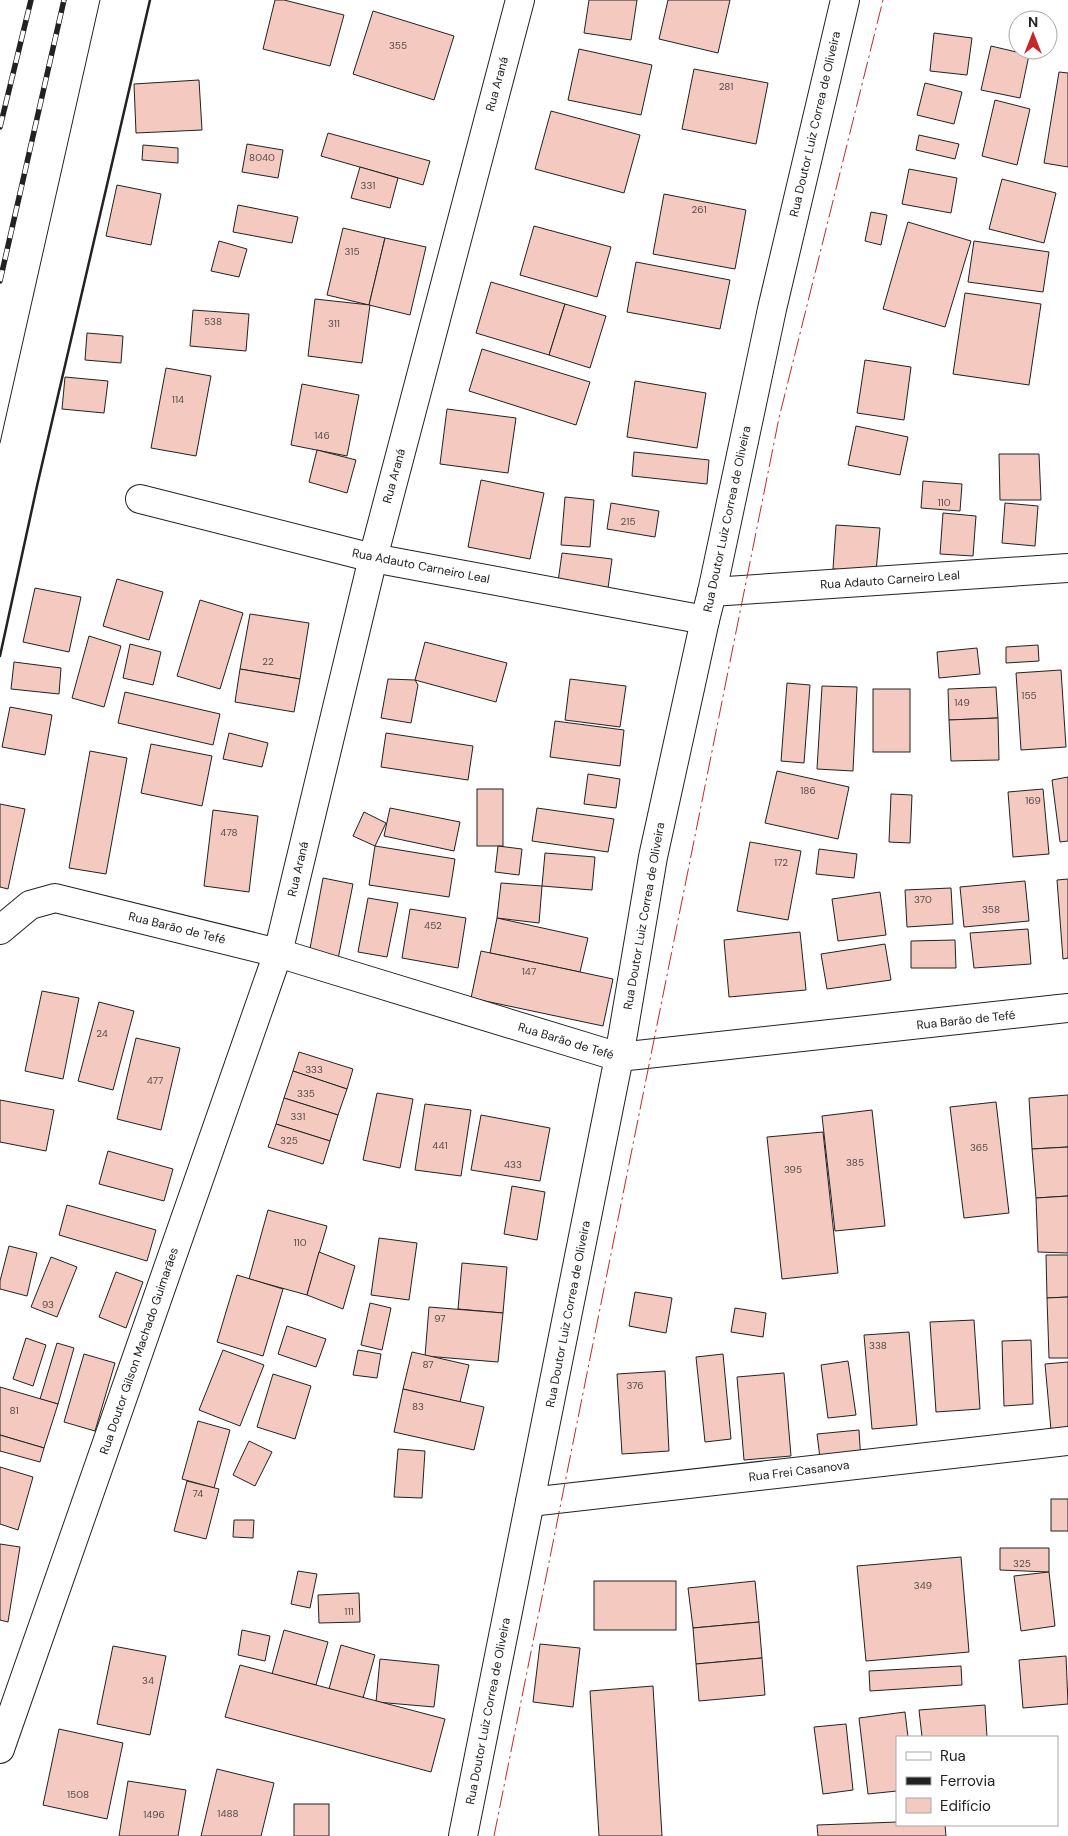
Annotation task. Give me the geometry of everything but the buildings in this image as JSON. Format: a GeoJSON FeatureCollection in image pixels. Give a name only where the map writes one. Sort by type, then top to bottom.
{"type":"FeatureCollection","features":[{"type":"Feature","properties":{"kind":"street","name":"Rua Araná"},"geometry":{"type":"LineString","coordinates":[[278,953],[372,558],[520,0]]}},
{"type":"Feature","properties":{"kind":"street","name":"Rua Doutor Luiz Correa de Oliveira"},"geometry":{"type":"LineString","coordinates":[[463,1836],[619,1057],[653,857],[772,309],[845,0]]}},
{"type":"Feature","properties":{"kind":"street","name":"Rua Adauto Carneiro Leal"},"geometry":{"type":"LineString","coordinates":[[140,499],[372,558],[705,620]]}},
{"type":"Feature","properties":{"kind":"street","name":"Rua Adauto Carneiro Leal"},"geometry":{"type":"LineString","coordinates":[[712,592],[1068,568]]}},
{"type":"Feature","properties":{"kind":"street","name":"Rua Barão de Tefé"},"geometry":{"type":"LineString","coordinates":[[0,930],[30,905],[55,898],[278,953],[619,1057],[1068,1008]]}},
{"type":"Feature","properties":{"kind":"street","name":"Rua Doutor Gilson Machado Guimarães"},"geometry":{"type":"LineString","coordinates":[[0,1749],[278,953]]}},
{"type":"Feature","properties":{"kind":"street","name":"Rua Frei Casanova"},"geometry":{"type":"LineString","coordinates":[[530,1502],[1068,1440]]}},
{"type":"Feature","properties":{"kind":"tram line"},"geometry":{"type":"LineString","coordinates":[[0,443],[100,0]]}},
{"type":"Feature","properties":{"kind":"railway"},"geometry":{"type":"LineString","coordinates":[[0,127],[31,0]]}},
{"type":"Feature","properties":{"kind":"railway"},"geometry":{"type":"LineString","coordinates":[[0,281],[64,0]]}},
{"type":"Feature","properties":{"kind":"wall"},"geometry":{"type":"LineString","coordinates":[[0,656],[37,486],[150,0]]}},
{"type":"Feature","properties":{"kind":"power"},"geometry":{"type":"LineString","coordinates":[[494,1836],[779,418],[883,0]]}}]}
